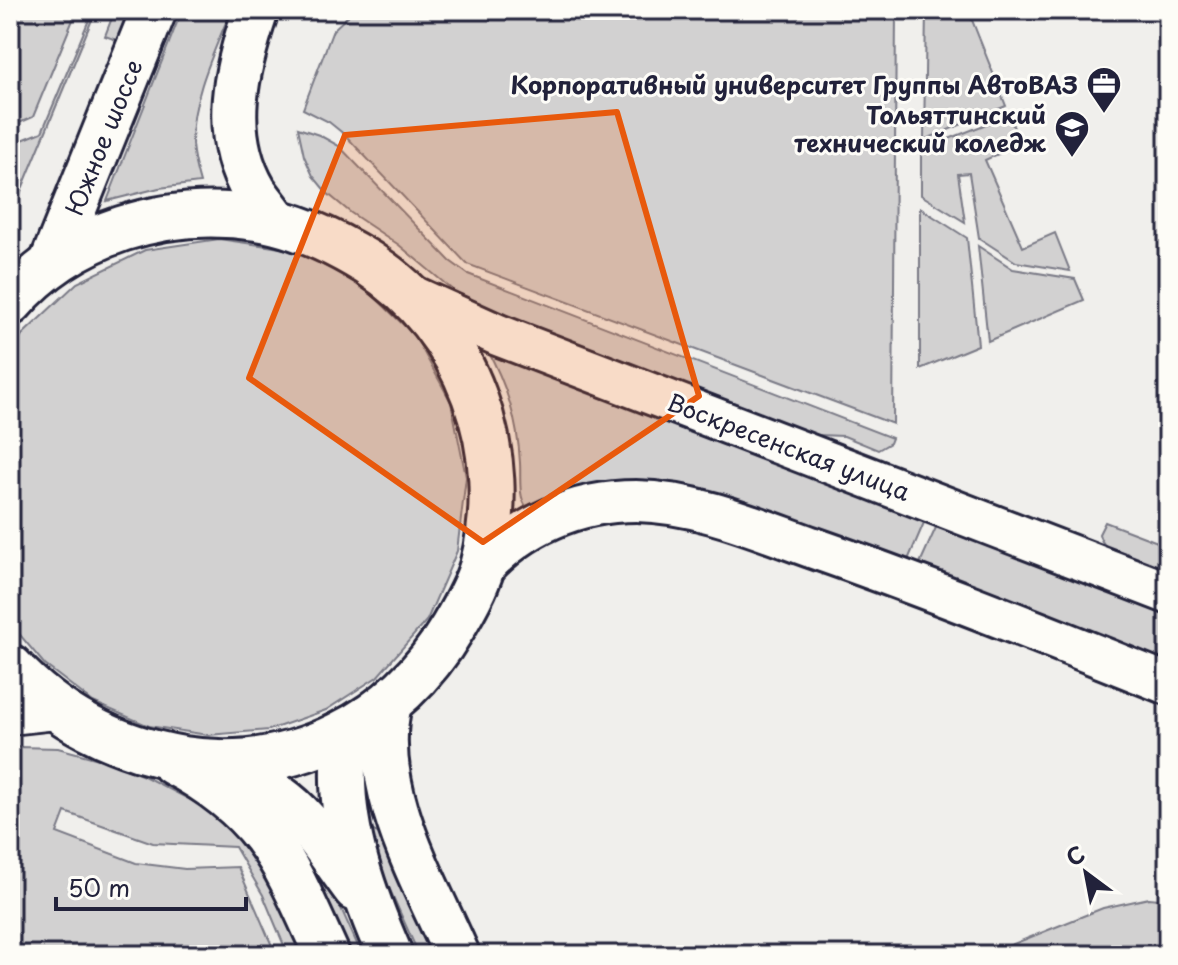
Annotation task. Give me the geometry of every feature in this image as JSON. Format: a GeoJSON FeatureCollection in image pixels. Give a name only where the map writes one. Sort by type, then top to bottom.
{"type":"FeatureCollection","features":[{"type":"Feature","properties":{"kind":"main road","name":"Южное шоссе"},"geometry":{"type":"LineString","coordinates":[[52,263],[154,10]]}},
{"type":"Feature","properties":{"kind":"main road"},"geometry":{"type":"LineString","coordinates":[[256,10],[234,90],[234,123],[240,158],[254,190],[276,221]]}},
{"type":"Feature","properties":{"kind":"main road"},"geometry":{"type":"LineString","coordinates":[[10,303],[52,263],[103,234],[144,221],[191,213],[231,214],[276,221],[350,252],[412,296],[450,345],[468,377],[481,416],[490,459],[492,499],[488,537],[481,570],[463,610],[441,647],[417,678],[389,704],[349,731],[301,751],[256,762],[210,763],[161,755]]}},
{"type":"Feature","properties":{"kind":"main road","name":"Воскресенская улица"},"geometry":{"type":"LineString","coordinates":[[412,296],[498,335],[1168,593]]}},
{"type":"Feature","properties":{"kind":"main road"},"geometry":{"type":"LineString","coordinates":[[481,570],[500,549],[543,521],[576,508],[636,501],[679,505],[715,513],[905,580],[1168,684]]}},
{"type":"Feature","properties":{"kind":"main road"},"geometry":{"type":"LineString","coordinates":[[10,667],[55,709],[83,726],[161,755],[202,777],[261,828],[290,873],[327,955]]}},
{"type":"Feature","properties":{"kind":"main road"},"geometry":{"type":"LineString","coordinates":[[389,704],[384,726],[384,759],[391,793],[405,836],[457,955]]}},
{"type":"Feature","properties":{"kind":"main road"},"geometry":{"type":"LineString","coordinates":[[10,714],[55,709]]}},
{"type":"Feature","properties":{"kind":"main road"},"geometry":{"type":"LineString","coordinates":[[349,731],[343,767],[345,806],[368,904],[390,955]]}},
{"type":"Feature","properties":{"kind":"main road"},"geometry":{"type":"LineString","coordinates":[[210,763],[286,802],[368,904]]}},
{"type":"Feature","properties":{"kind":"highlighted area"},"geometry":{"type":"Polygon","coordinates":[[[617,112],[699,396],[483,542],[249,378],[345,135],[617,112]]]}},
{"type":"Feature","properties":{"kind":"shaded area"},"geometry":{"type":"Polygon","coordinates":[[[10,10],[77,10],[33,117],[10,127],[10,10]]]}},
{"type":"Feature","properties":{"kind":"shaded area"},"geometry":{"type":"Polygon","coordinates":[[[93,10],[96,10],[10,218],[10,145],[42,132],[93,10]]]}},
{"type":"Feature","properties":{"kind":"shaded area"},"geometry":{"type":"Polygon","coordinates":[[[115,10],[131,10],[119,41],[105,36],[115,10]]]}},
{"type":"Feature","properties":{"kind":"shaded area"},"geometry":{"type":"Polygon","coordinates":[[[182,10],[231,10],[196,107],[192,146],[200,183],[159,188],[107,201],[182,10]]]}},
{"type":"Feature","properties":{"kind":"shaded area"},"geometry":{"type":"Polygon","coordinates":[[[350,10],[896,10],[893,424],[467,264],[345,135],[329,122],[303,109],[333,30],[350,10]]]}},
{"type":"Feature","properties":{"kind":"shaded area"},"geometry":{"type":"Polygon","coordinates":[[[926,10],[968,10],[1006,106],[924,140],[926,10]]]}},
{"type":"Feature","properties":{"kind":"shaded area"},"geometry":{"type":"Polygon","coordinates":[[[1009,115],[1020,144],[985,160],[1023,247],[1055,233],[1070,271],[1016,262],[979,238],[969,173],[958,174],[965,222],[921,195],[921,150],[1009,115]]]}},
{"type":"Feature","properties":{"kind":"shaded area"},"geometry":{"type":"Polygon","coordinates":[[[298,128],[339,146],[450,261],[468,274],[892,438],[890,443],[878,450],[844,436],[791,434],[474,308],[399,245],[327,193],[313,176],[304,156],[298,128]]]}},
{"type":"Feature","properties":{"kind":"shaded area"},"geometry":{"type":"Polygon","coordinates":[[[920,208],[967,238],[978,345],[920,369],[920,208]]]}},
{"type":"Feature","properties":{"kind":"shaded area"},"geometry":{"type":"Polygon","coordinates":[[[219,239],[294,250],[361,284],[415,336],[451,402],[466,477],[457,551],[427,620],[377,677],[326,710],[269,730],[208,735],[149,726],[93,702],[45,665],[10,623],[10,354],[22,335],[77,283],[145,250],[219,239]]]}},
{"type":"Feature","properties":{"kind":"shaded area"},"geometry":{"type":"Polygon","coordinates":[[[978,246],[1013,269],[1075,279],[1084,300],[988,341],[978,246]]]}},
{"type":"Feature","properties":{"kind":"shaded area"},"geometry":{"type":"Polygon","coordinates":[[[486,347],[926,518],[905,567],[617,484],[572,488],[526,506],[521,491],[514,417],[486,347]]]}},
{"type":"Feature","properties":{"kind":"shaded area"},"geometry":{"type":"Polygon","coordinates":[[[1105,522],[1168,546],[1168,578],[1138,567],[1109,549],[1099,534],[1105,522]]]}},
{"type":"Feature","properties":{"kind":"shaded area"},"geometry":{"type":"Polygon","coordinates":[[[938,523],[1168,612],[1168,670],[916,572],[938,523]]]}},
{"type":"Feature","properties":{"kind":"shaded area"},"geometry":{"type":"Polygon","coordinates":[[[58,748],[106,761],[144,776],[206,808],[229,826],[266,869],[303,955],[288,955],[263,895],[235,847],[153,843],[65,812],[57,833],[136,863],[185,869],[238,867],[276,955],[10,955],[10,749],[58,748]]]}},
{"type":"Feature","properties":{"kind":"shaded area"},"geometry":{"type":"Polygon","coordinates":[[[374,831],[384,837],[436,955],[419,955],[369,843],[369,836],[374,831]]]}},
{"type":"Feature","properties":{"kind":"shaded area"},"geometry":{"type":"Polygon","coordinates":[[[321,878],[332,888],[362,955],[345,955],[316,887],[321,878]]]}},
{"type":"Feature","properties":{"kind":"shaded area"},"geometry":{"type":"Polygon","coordinates":[[[1149,898],[1168,900],[1168,955],[986,955],[1103,908],[1149,898]]]}},
{"type":"Feature","properties":{"kind":"place","name":"Корпоративный университет Группы АвтоВАЗ"},"geometry":{"type":"Point","coordinates":[1104,115]}},
{"type":"Feature","properties":{"kind":"place","name":"Тольяттинский технический коледж"},"geometry":{"type":"Point","coordinates":[1072,159]}}]}
